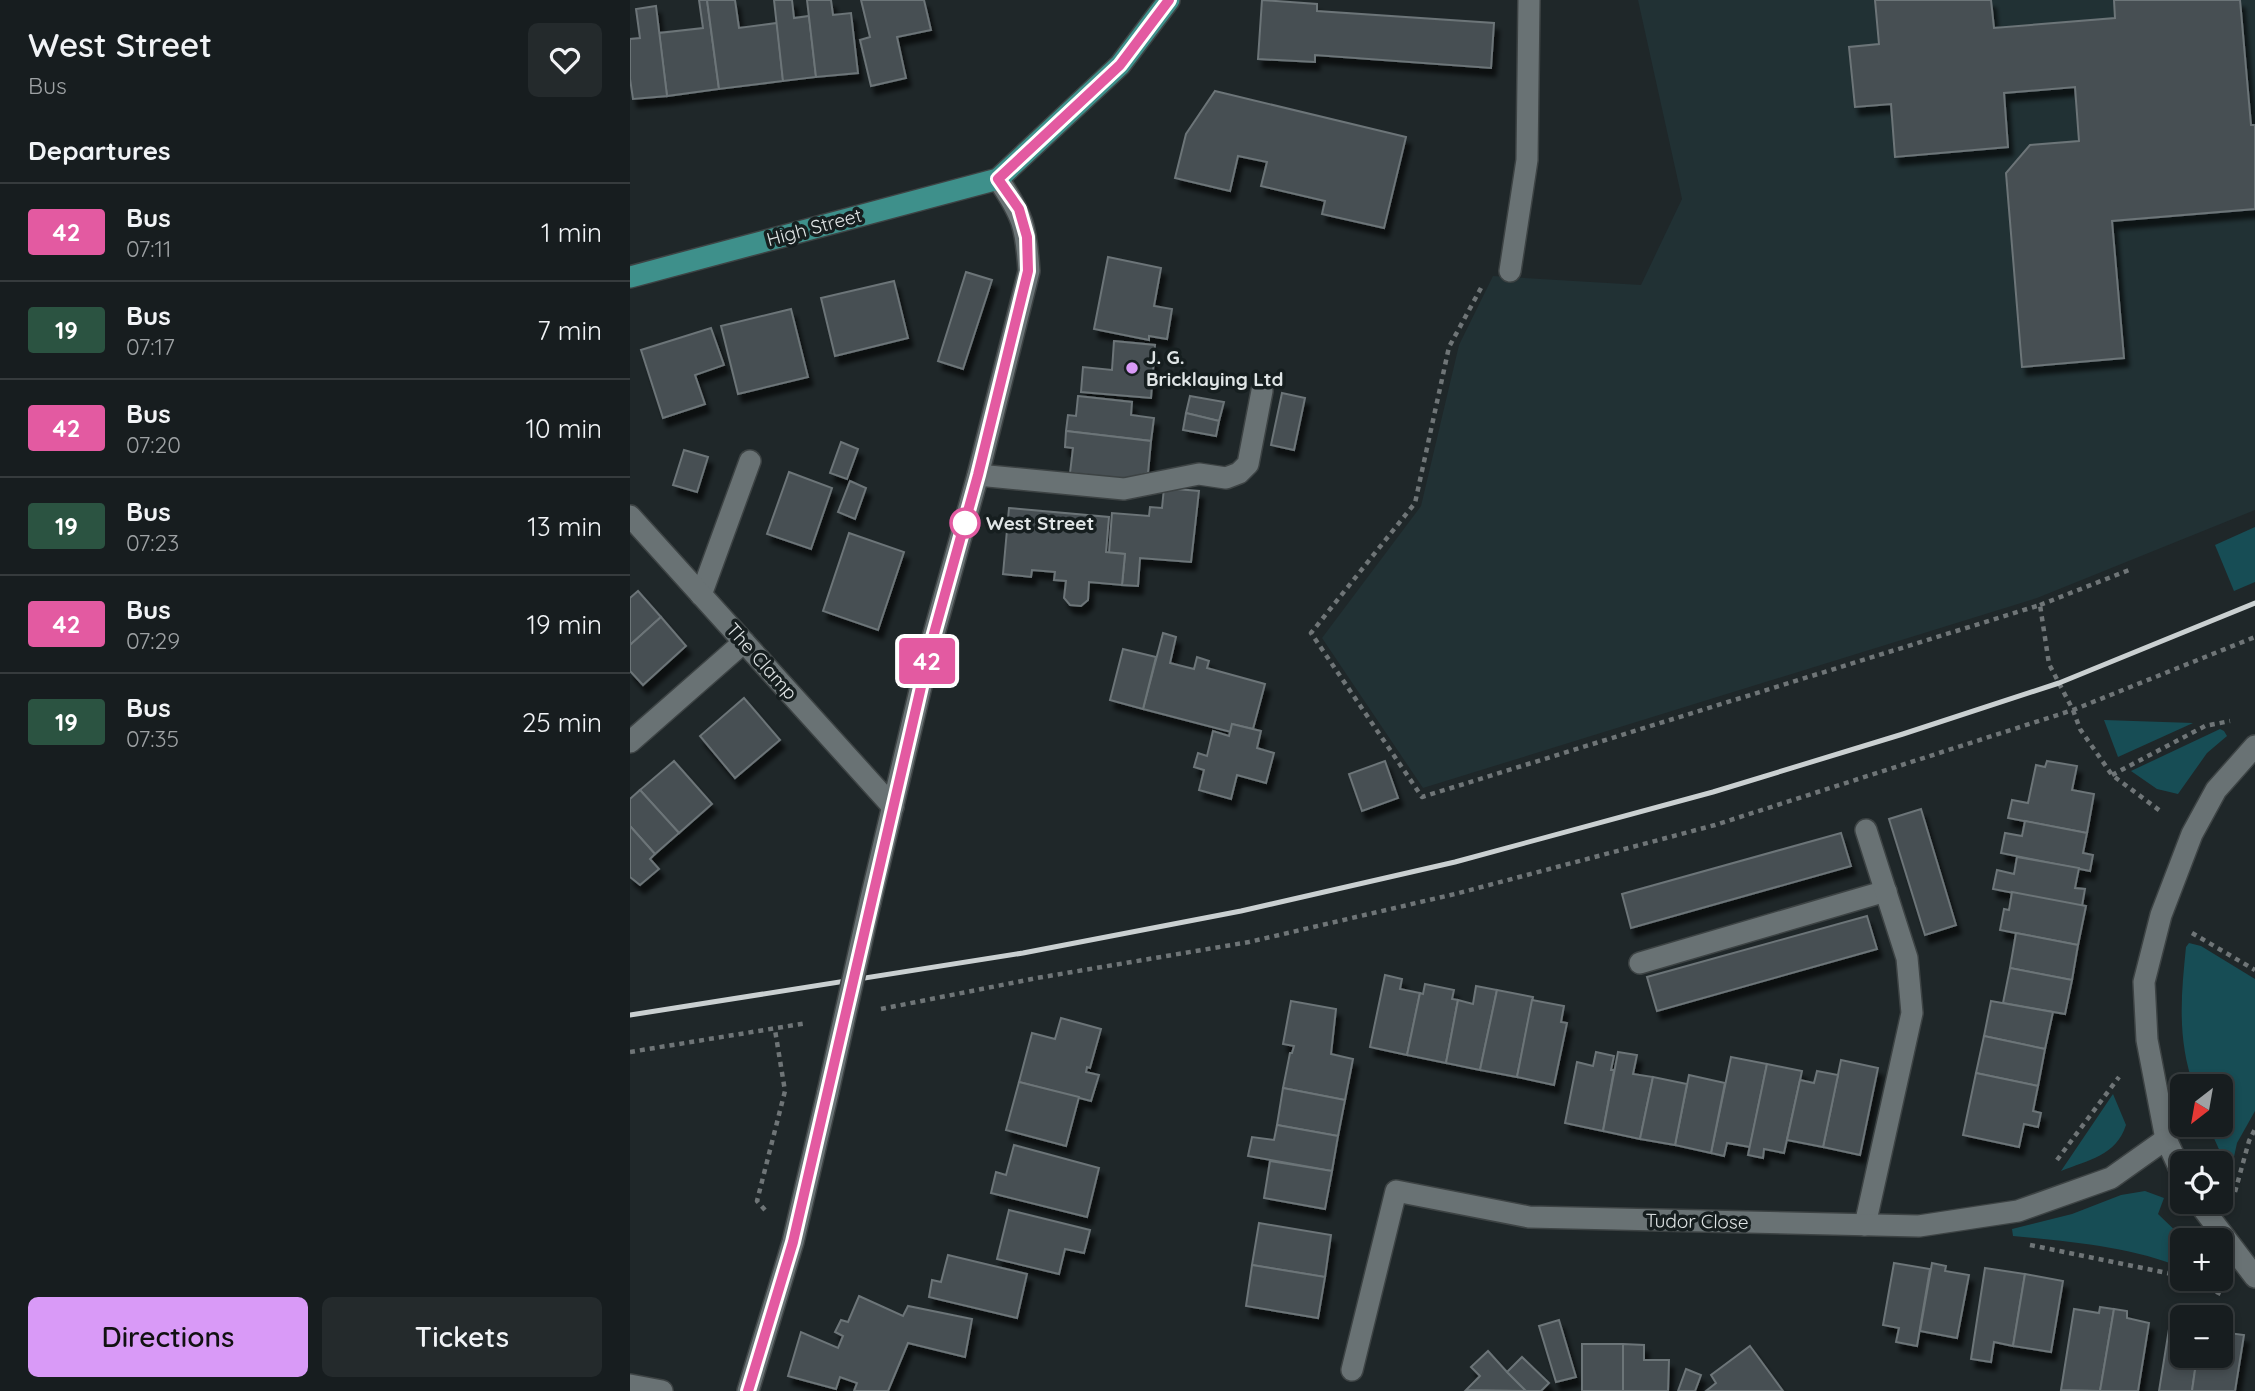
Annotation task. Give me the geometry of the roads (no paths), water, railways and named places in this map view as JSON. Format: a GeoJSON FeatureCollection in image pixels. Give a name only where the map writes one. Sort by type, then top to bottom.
{"type":"FeatureCollection","features":[{"type":"Feature","properties":{"kind":"main road"},"geometry":{"type":"LineString","coordinates":[[998,179],[1120,65],[1169,0]]}},
{"type":"Feature","properties":{"kind":"main road","name":"High Street"},"geometry":{"type":"LineString","coordinates":[[630,277],[998,179]]}},
{"type":"Feature","properties":{"kind":"street"},"geometry":{"type":"LineString","coordinates":[[1511,262],[1527,160],[1530,0]]}},
{"type":"Feature","properties":{"kind":"street"},"geometry":{"type":"LineString","coordinates":[[748,1391],[793,1242],[930,648],[978,475],[1028,271],[1027,237],[1019,209],[998,179]]}},
{"type":"Feature","properties":{"kind":"street"},"geometry":{"type":"LineString","coordinates":[[978,475],[1124,489],[1199,474],[1226,478],[1239,473],[1248,464],[1262,391]]}},
{"type":"Feature","properties":{"kind":"street"},"geometry":{"type":"LineString","coordinates":[[701,595],[750,461]]}},
{"type":"Feature","properties":{"kind":"street","name":"The Clamp"},"geometry":{"type":"LineString","coordinates":[[630,516],[893,807]]}},
{"type":"Feature","properties":{"kind":"street"},"geometry":{"type":"LineString","coordinates":[[630,742],[744,642]]}},
{"type":"Feature","properties":{"kind":"street"},"geometry":{"type":"LineString","coordinates":[[2171,1151],[2166,1139],[2147,1040],[2144,982],[2161,915],[2192,834],[2216,790],[2255,746]]}},
{"type":"Feature","properties":{"kind":"street"},"geometry":{"type":"LineString","coordinates":[[1865,1225],[1912,1013],[1907,958],[1866,830]]}},
{"type":"Feature","properties":{"kind":"street"},"geometry":{"type":"LineString","coordinates":[[1640,963],[1886,891]]}},
{"type":"Feature","properties":{"kind":"street","name":"Tudor Close"},"geometry":{"type":"LineString","coordinates":[[1352,1370],[1396,1191],[1529,1217],[1919,1226],[2018,1212],[2111,1178],[2166,1139]]}},
{"type":"Feature","properties":{"kind":"street"},"geometry":{"type":"LineString","coordinates":[[2208,1214],[2255,1277]]}},
{"type":"Feature","properties":{"kind":"street"},"geometry":{"type":"LineString","coordinates":[[630,1385],[662,1391]]}},
{"type":"Feature","properties":{"kind":"railway"},"geometry":{"type":"LineString","coordinates":[[630,1015],[1023,953],[1241,911],[1455,862],[1713,792],[1903,734],[2059,683],[2255,603]]}},
{"type":"Feature","properties":{"kind":"place","name":"J. G. Bricklaying Ltd"},"geometry":{"type":"Point","coordinates":[1132,368]}},
{"type":"Feature","properties":{"kind":"place","name":"West Street"},"geometry":{"type":"Point","coordinates":[965,523]}}]}
